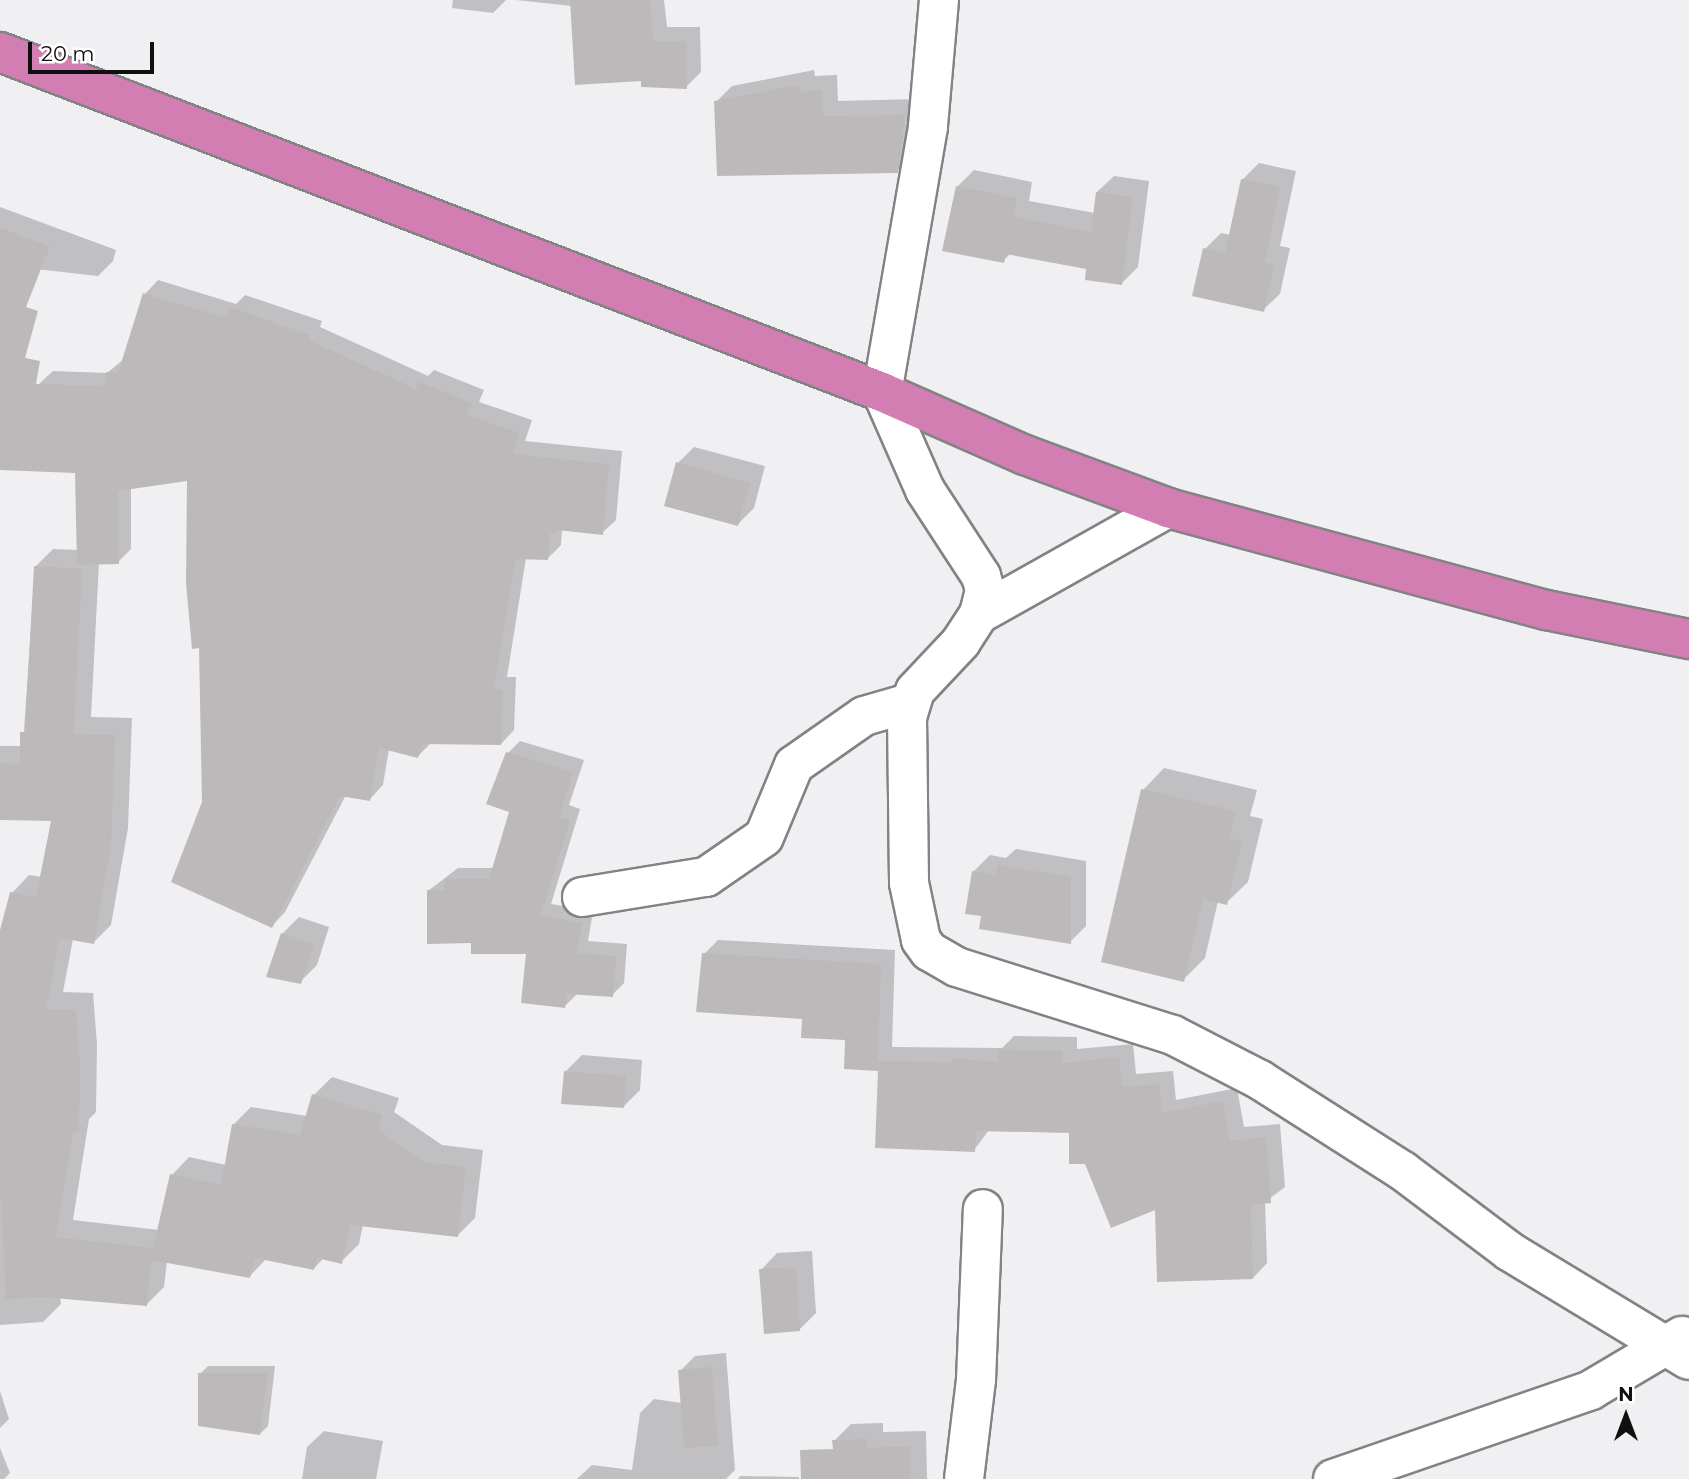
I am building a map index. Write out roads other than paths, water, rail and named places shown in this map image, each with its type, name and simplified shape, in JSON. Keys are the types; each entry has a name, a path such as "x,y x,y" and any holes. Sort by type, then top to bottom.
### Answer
{"highway":[{"path":"0,52 882,392 1025,454 1168,508 1546,610 1689,639"}],"street":[{"path":"939,0 928,127 882,392 930,500 981,576 985,590 979,614"},
{"path":"582,898 706,877 764,836 794,765 864,716 909,703 979,614 1168,508"},
{"path":"909,703 909,883 915,927 929,951 977,974 1173,1035 1260,1080 1403,1171 1509,1251 1680,1346"},
{"path":"964,1479 976,1380 983,1209"},
{"path":"1333,1479 1591,1390 1680,1346"}]}
